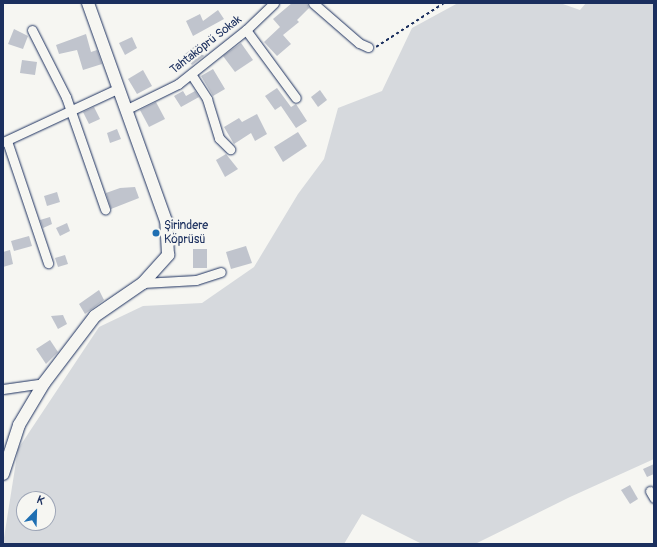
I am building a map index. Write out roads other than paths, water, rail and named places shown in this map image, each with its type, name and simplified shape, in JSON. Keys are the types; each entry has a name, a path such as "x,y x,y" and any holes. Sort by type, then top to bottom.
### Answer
{"street":[{"path":"3,474 19,425 44,383 95,316 142,283 168,255 166,221 117,89 88,3"},
{"name":"Tahtaköprü Sokak","path":"125,110 178,84 246,30 274,3"},
{"path":"313,3 359,43 368,47"},
{"path":"32,30 70,111 105,209"},
{"path":"246,30 296,98"},
{"path":"191,74 207,99 219,138 230,149"},
{"path":"48,263 5,141 117,89"},
{"path":"142,283 196,280 221,272"},
{"path":"3,389 44,383"}],"place":[{"name":"Şirindere Köprüsü","path":"156,233"}]}
